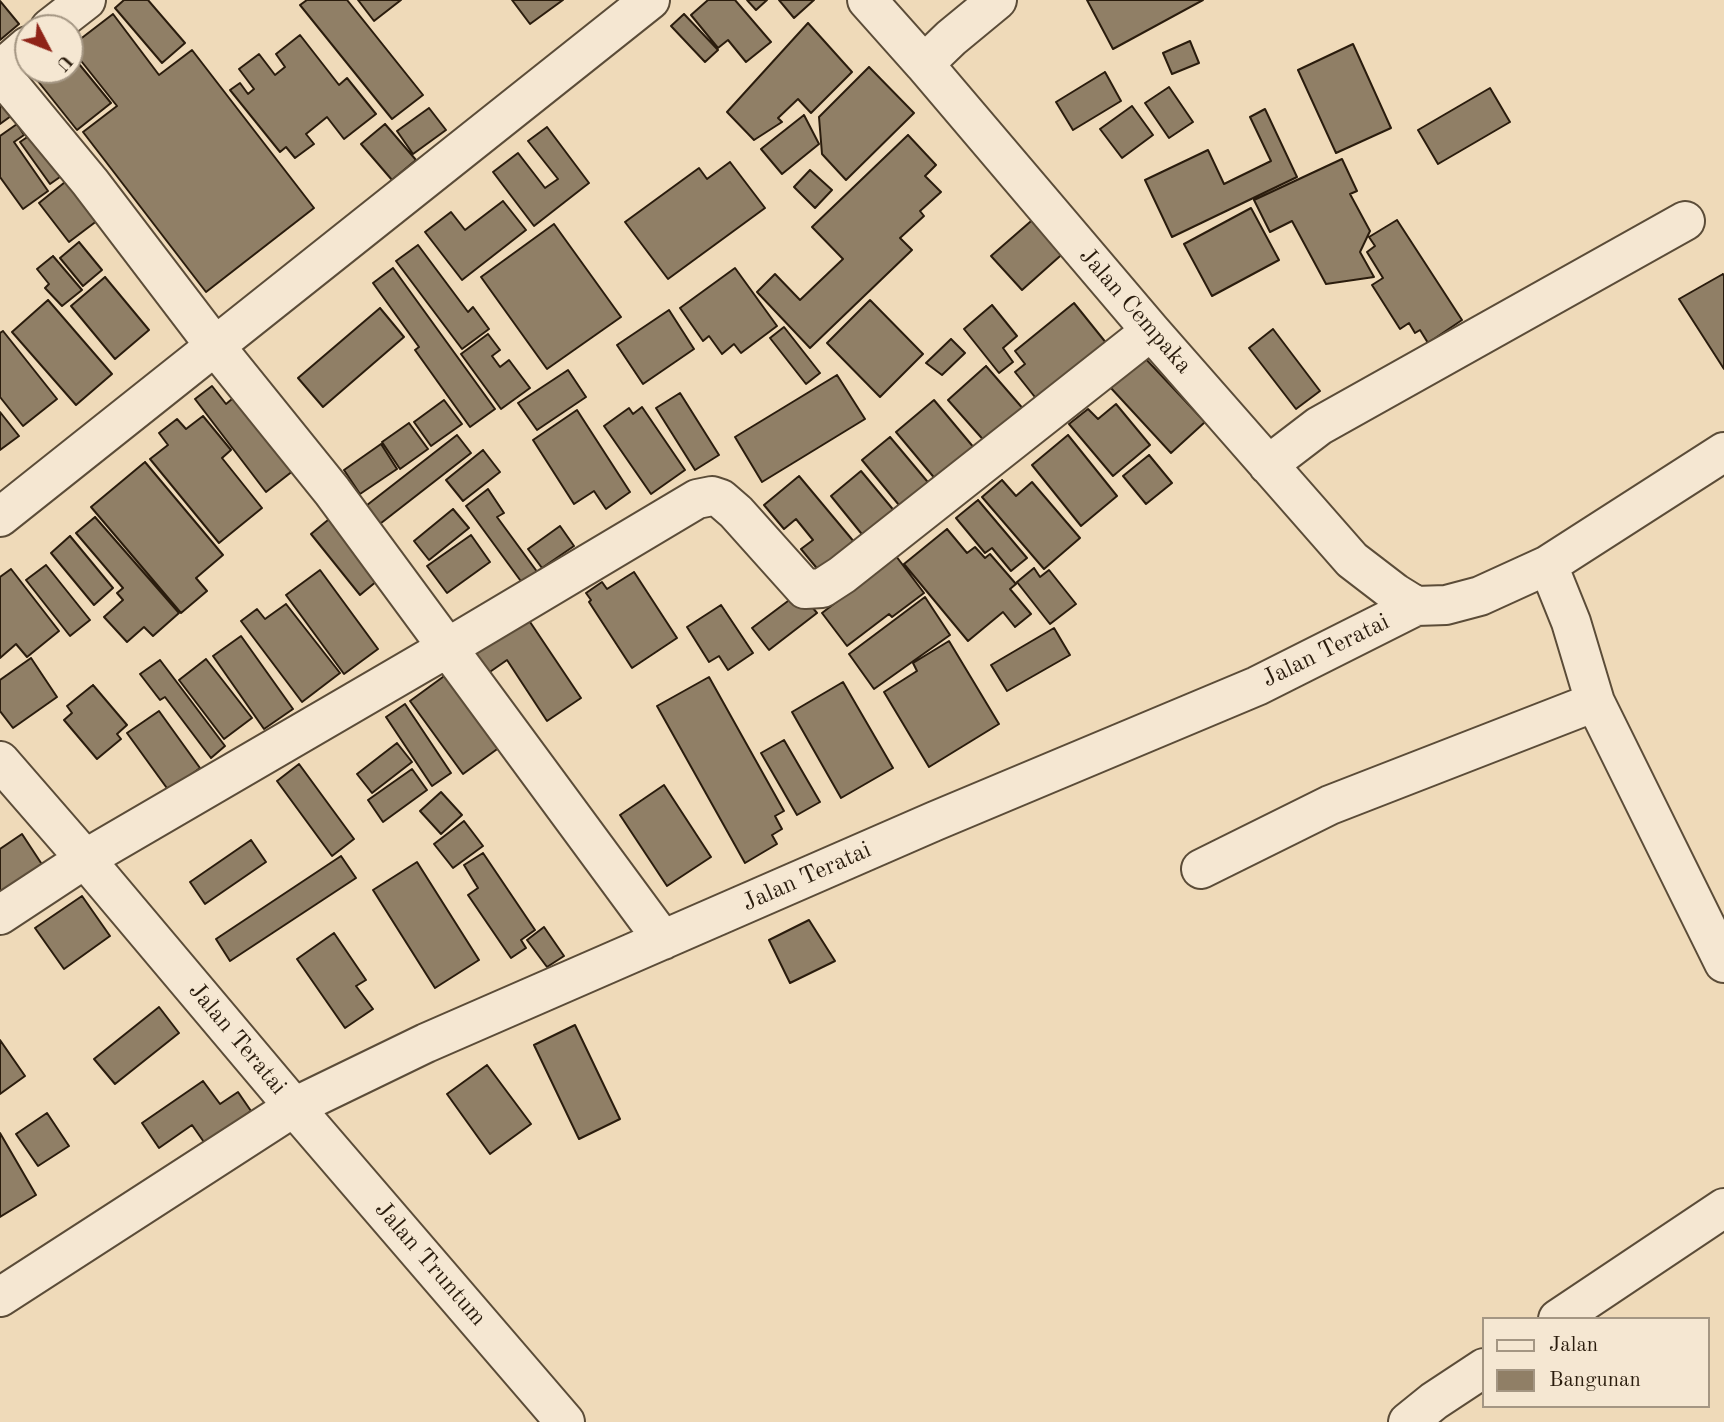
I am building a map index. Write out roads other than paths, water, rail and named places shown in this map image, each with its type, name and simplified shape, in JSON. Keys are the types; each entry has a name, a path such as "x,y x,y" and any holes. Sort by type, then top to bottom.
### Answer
{"street":[{"path":"68,14 86,0"},
{"path":"0,517 650,0"},
{"name":"Jalan Cempaka","path":"867,0 960,31 1151,331 1352,560 1416,606"},
{"path":"14,58 0,71 90,181 215,346 332,491 663,940"},
{"path":"1268,465 1308,434 1685,221"},
{"path":"0,915 85,859 697,499 712,496 721,499 805,589 822,588 1151,331"},
{"name":"Jalan Teratai","path":"0,761 294,1107 426,1043 935,821 1256,686 1416,606 1446,605 1480,596 1549,565 1724,452"},
{"path":"1549,565 1571,622 1595,702 1724,963"},
{"path":"1202,869 1331,805 1595,702"},
{"path":"0,1297 294,1107"},
{"name":"Jalan Truntum","path":"294,1107 565,1422"},
{"path":"1561,1317 1724,1208"},
{"path":"1408,1422 1482,1369"}]}
